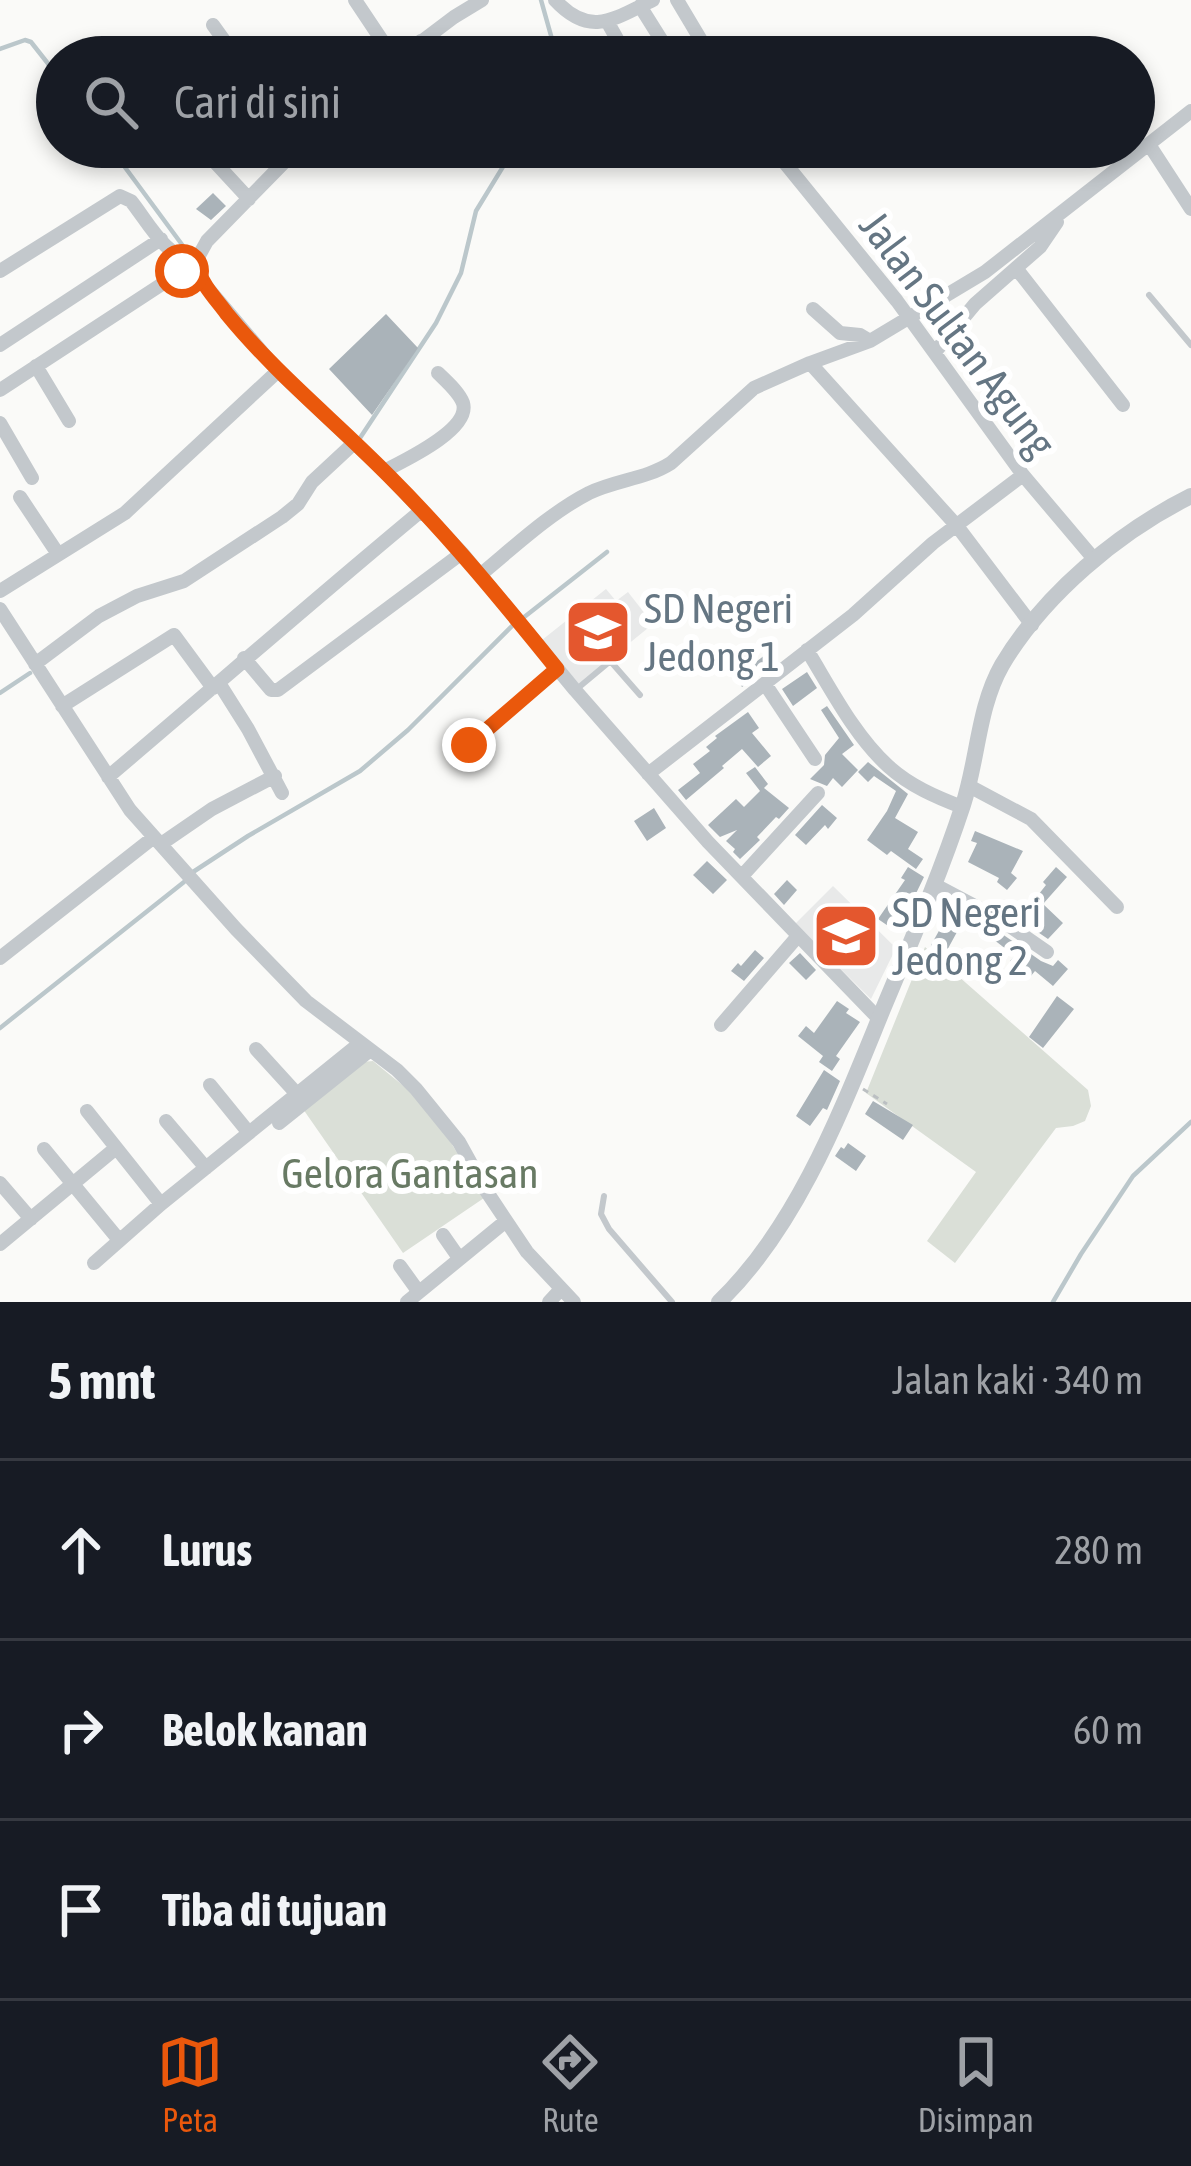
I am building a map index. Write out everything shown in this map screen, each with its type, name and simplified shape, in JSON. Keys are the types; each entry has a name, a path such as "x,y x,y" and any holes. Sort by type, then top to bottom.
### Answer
{"street":[{"path":"355,0 382,36"},
{"path":"429,36 482,0"},
{"path":"555,0 582,21 607,21 647,3 662,36"},
{"path":"677,0 698,36"},
{"path":"607,21 615,36"},
{"path":"213,26 220,36"},
{"path":"1155,142 1191,111"},
{"path":"1155,154 1191,209"},
{"path":"220,168 249,199"},
{"path":"0,390 196,265 207,241 279,168"},
{"name":"Jalan Sultan Agung","path":"789,168 910,320 1023,475 1094,560"},
{"path":"480,575 588,494 659,470 754,388 910,320 985,272 1122,168"},
{"path":"0,272 120,196 130,200 175,255 196,265 208,289 278,371 462,553 708,842 879,1019"},
{"path":"934,352 956,324 1040,248 1059,217"},
{"path":"0,345 161,239"},
{"path":"1016,268 1123,405"},
{"path":"813,309 841,333 870,341"},
{"path":"810,363 957,526 1032,625"},
{"path":"36,366 69,421"},
{"path":"3,583 125,513 278,371"},
{"path":"384,471 429,448 463,416 461,400 438,373"},
{"path":"0,423 32,478"},
{"path":"35,664 99,616 137,596 184,581 282,517 354,443"},
{"path":"648,774 1023,475"},
{"path":"718,1302 757,1261 785,1220 853,1082 935,885 969,786 991,690 1011,651 1094,560 1140,525 1191,496"},
{"path":"20,497 58,554"},
{"path":"108,777 422,510"},
{"path":"244,658 271,690 278,690 462,553"},
{"path":"0,609 130,810 271,967 306,1001 397,1070 459,1142 527,1252 574,1302"},
{"path":"62,706 174,635 216,685 282,793"},
{"path":"807,650 852,721 887,765 929,794 962,807"},
{"path":"765,684 815,759"},
{"path":"0,958 158,841 274,776"},
{"path":"969,786 1031,819 1117,907"},
{"path":"742,875 818,793"},
{"path":"935,885 1001,920 1047,952"},
{"path":"721,1024 798,936"},
{"path":"94,1263 297,1094 364,1047"},
{"path":"279,1124 364,1047"},
{"path":"256,1049 297,1094"},
{"path":"210,1085 250,1133"},
{"path":"87,1111 161,1204"},
{"path":"166,1121 206,1168"},
{"path":"0,1244 116,1148"},
{"path":"44,1149 119,1240"},
{"path":"0,1183 31,1219"},
{"path":"400,1266 413,1297 506,1221"},
{"path":"443,1235 459,1258"},
{"path":"549,1302 561,1288"}],"lane":[{"path":"1149,295 1191,345"},
{"path":"575,690 608,663 640,695"},
{"path":"469,745 557,669"},
{"path":"604,1196 601,1214 608,1229 672,1302"}],"path":[{"path":"853,1082 887,1104"}],"shaded area":[{"name":"SD Negeri Jedong 1","path":"606,589 616,601 628,592 653,624 579,684 542,640"},
{"name":"SD Negeri Jedong 2","path":"833,886 896,948 871,999 795,924"}],"green space":[{"path":"925,947 1088,1090 1091,1106 1085,1121 1056,1128 955,1263 927,1241 976,1172 866,1093"},
{"name":"Gelora Gantasan","path":"373,1061 417,1097 484,1198 403,1253 303,1109 362,1062"}],"building":[{"path":"213,193 226,206 211,220 196,209"},
{"path":"386,314 418,348 372,415 329,369"},
{"path":"765,655 772,664 742,687 733,674"},
{"path":"807,672 817,688 793,706 782,689"},
{"path":"827,706 854,745 842,754 858,770 842,787 833,778 827,786 810,779 839,738 821,710"},
{"path":"748,712 759,728 752,733 771,756 758,767 742,749 686,800 678,790 700,773 693,764 710,751 706,747 715,736"},
{"path":"868,762 908,794 895,818 918,832 908,849 923,859 916,869 867,840 896,791 874,776 868,782 858,772"},
{"path":"755,767 768,784 764,788 789,808 740,859 726,841 737,830 720,837 708,825 736,799 744,807 760,791 746,773"},
{"path":"822,805 837,818 806,845 795,835"},
{"path":"654,808 666,828 647,841 634,821"},
{"path":"975,831 1023,851 1011,873 1017,878 1007,890 997,882 999,878 968,862 977,843 971,841"},
{"path":"707,861 727,880 713,894 693,875"},
{"path":"908,867 924,877 897,932 878,919 905,880 901,878"},
{"path":"1056,867 1067,877 1043,904 1063,923 1048,939 1014,916 1022,905 1027,909"},
{"path":"787,880 797,890 784,905 774,894"},
{"path":"949,913 963,921 945,954 931,945"},
{"path":"995,929 1041,961 1053,966 1058,960 1068,969 1053,986 1035,971 1030,977 1010,961 1015,956 989,936"},
{"path":"755,950 764,958 744,981 731,971"},
{"path":"800,953 816,970 806,980 789,963"},
{"path":"1057,996 1074,1009 1043,1048 1029,1037"},
{"path":"837,1001 860,1022 836,1056 840,1059 832,1071 819,1062 823,1056 798,1036 806,1026 814,1033"},
{"path":"824,1070 840,1081 827,1110 823,1108 810,1126 796,1116"},
{"path":"873,1101 913,1125 903,1140 865,1114"},
{"path":"848,1143 866,1156 856,1171 835,1156"}],"waterway":[{"path":"541,0 551,36"},
{"path":"0,49 25,40 36,48"},
{"path":"125,168 186,250"},
{"path":"360,438 436,323 461,273 476,211 502,168"},
{"path":"523,618 607,552"},
{"path":"193,872 360,771 512,626"},
{"path":"0,693 30,673"},
{"path":"0,1028 184,882"},
{"path":"1053,1302 1133,1176 1191,1122"}],"place":[{"name":"SD Negeri Jedong 1","path":"598,632"},
{"name":"SD Negeri Jedong 2","path":"846,936"}],"route":[{"path":"182,271 197,268 200,279 241,331 422,510 557,669 469,745"}]}
